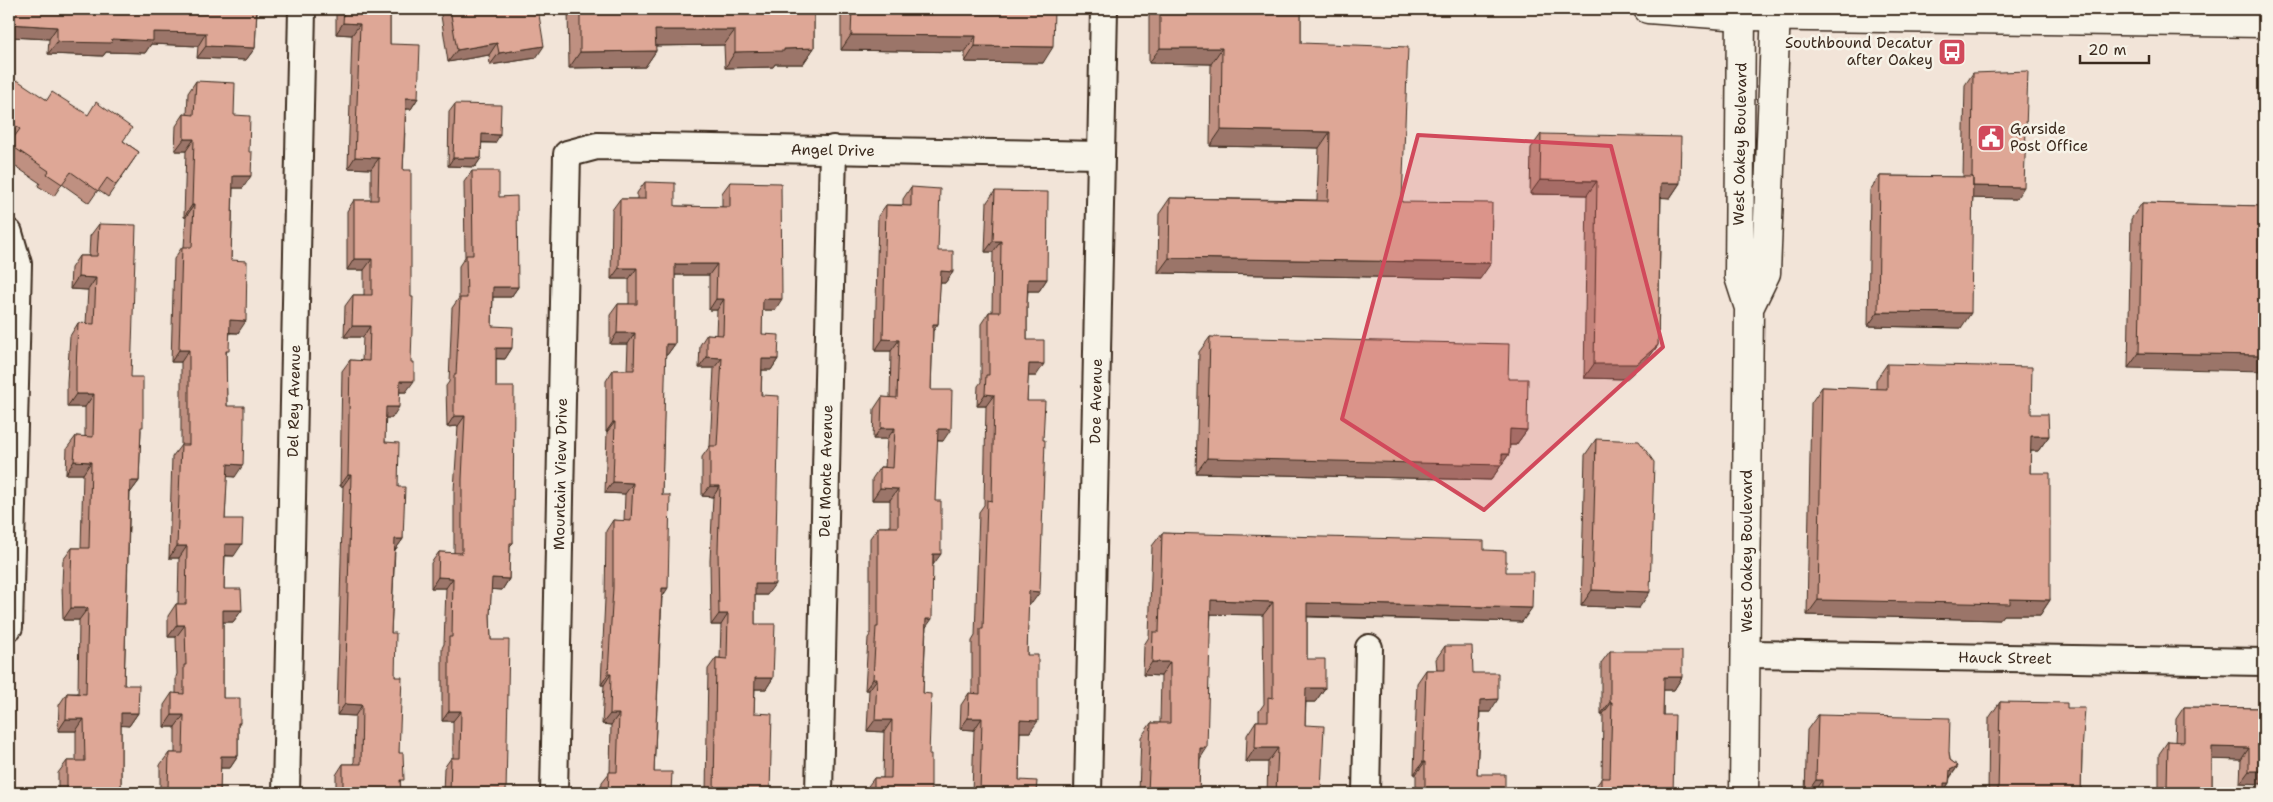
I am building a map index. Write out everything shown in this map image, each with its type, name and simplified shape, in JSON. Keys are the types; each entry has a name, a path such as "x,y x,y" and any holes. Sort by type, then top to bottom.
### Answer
{"main road":[{"path":"1648,9 2264,23"},
{"name":"West Oakey Boulevard","path":"1741,12 1739,277 1749,308 1744,793"},
{"name":"West Oakey Boulevard","path":"1749,308 1766,274 1776,13"}],"street":[{"name":"Del Rey Avenue","path":"286,793 302,9"},
{"name":"Doe Avenue","path":"1088,793 1104,9"},
{"name":"Angel Drive","path":"567,154 597,146 1101,155"},
{"name":"Del Monte Avenue","path":"819,793 833,149"},
{"name":"Mountain View Drive","path":"554,793 567,154"},
{"path":"9,233 18,264 9,627"},
{"path":"1366,793 1369,648"},
{"name":"Hauck Street","path":"1746,654 2264,662"}],"highlighted area":[{"path":"1418,135 1611,146 1663,347 1484,510 1342,419"}],"building":[{"path":"9,9 257,9 255,48 206,46 206,33 153,32 153,41 112,39 111,43 57,42 57,27 9,24"},
{"path":"344,9 390,9 390,44 420,45 418,98 406,98 403,170 411,170 411,297 413,297 411,362 414,362 414,381 400,381 399,407 386,407 385,442 399,443 398,487 405,487 403,539 395,539 391,633 396,633 395,677 402,677 399,753 403,753 404,780 400,780 401,793 343,793 343,764 361,764 362,705 345,704 351,475 348,475 350,360 369,361 370,326 352,326 353,295 372,295 372,259 354,259 354,200 378,200 379,158 355,157 360,24 343,23"},
{"path":"450,9 538,9 544,46 499,53 497,43 457,50"},
{"path":"580,9 814,9 814,48 735,52 735,30 655,30 656,51 580,52"},
{"path":"852,9 1054,9 1053,47 975,46 976,36 851,35"},
{"path":"1160,9 1301,9 1301,43 1408,47 1402,202 1492,203 1491,263 1169,258 1170,198 1328,201 1330,132 1221,130 1222,48 1160,48"},
{"name":"Garside Post Office","path":"2028,71 2024,187 1973,186 1973,73"},
{"path":"17,80 47,100 52,92 88,115 96,102 132,128 123,141 139,152 116,185 107,178 98,191 71,172 62,184 47,174 49,171 9,144 20,129 9,122 9,93"},
{"path":"196,81 235,83 234,115 250,116 249,152 252,152 251,176 233,176 231,260 247,261 246,321 230,320 229,351 226,351 227,406 244,406 244,430 243,465 228,464 225,519 243,519 242,544 225,544 224,589 241,589 242,610 223,610 223,698 240,698 240,723 238,723 238,756 221,756 220,793 181,793 181,788 168,788 169,753 183,753 184,715 172,715 172,693 184,694 184,665 186,665 185,625 177,625 176,604 186,604 187,546 177,546 181,445 189,445 189,350 179,350 182,247 192,247 194,205 192,205 194,139 184,139 184,114 194,115"},
{"path":"455,104 501,105 500,135 482,134 481,158 453,158"},
{"path":"1541,134 1681,137 1680,183 1661,183 1658,345 1636,364 1594,364 1597,181 1540,180"},
{"path":"472,171 499,171 499,197 517,196 518,287 493,287 492,326 513,327 512,348 496,348 496,387 514,387 513,543 510,543 509,579 492,578 490,615 491,640 509,640 506,793 450,793 451,758 460,758 461,711 449,711 449,637 452,637 453,578 438,577 439,552 462,553 462,479 465,416 454,416 454,375 456,375 460,298 467,298 466,255 473,255"},
{"path":"1880,176 1973,177 1971,313 1878,312"},
{"path":"645,182 675,183 675,206 730,207 730,182 781,183 782,299 763,299 762,334 779,335 778,359 762,359 761,395 779,396 775,584 755,584 755,624 775,624 773,678 755,678 754,713 772,714 770,793 714,793 716,658 727,659 728,614 719,614 720,486 710,486 710,446 717,446 722,358 707,357 707,334 723,335 724,299 716,299 717,264 675,264 675,344 666,344 662,495 670,495 668,588 662,588 654,772 672,772 671,793 608,793 609,772 617,772 619,714 610,714 611,674 608,674 613,588 613,520 631,521 633,483 613,482 615,422 613,422 613,370 634,370 635,333 617,333 618,304 637,304 637,268 619,268 620,199 645,199"},
{"path":"911,187 940,189 938,251 953,251 953,272 941,271 938,324 933,324 931,390 952,390 951,429 938,429 935,501 941,501 941,554 933,554 932,619 926,619 923,693 931,694 929,755 931,755 931,793 874,793 874,778 891,778 892,720 875,720 877,679 873,679 876,627 878,627 878,527 898,527 898,489 880,488 880,467 893,468 895,428 881,428 882,397 897,398 899,340 883,339 886,205 911,206"},
{"path":"995,191 1048,192 1047,279 1028,279 1027,303 1027,340 1044,340 1044,364 1029,364 1027,401 1045,401 1043,440 1045,440 1040,592 1029,591 1027,655 1038,655 1038,721 1020,720 1019,780 1037,781 1036,793 980,793 982,718 968,718 969,693 980,694 980,629 983,629 987,500 992,501 994,395 985,394 986,375 989,375 989,312 1000,312 1001,241 993,241"},
{"path":"2142,203 2264,206 2264,355 2139,353"},
{"path":"99,224 136,225 131,377 143,377 143,427 141,427 139,481 130,481 124,685 139,685 138,713 121,713 121,793 67,793 67,761 85,761 84,719 66,719 67,693 86,694 88,608 71,608 71,573 72,548 89,548 91,462 74,461 76,436 93,437 94,394 76,394 78,323 94,324 96,278 78,277 79,256 97,256"},
{"path":"1210,337 1509,344 1508,379 1528,379 1527,430 1510,429 1509,454 1502,454 1502,465 1207,458"},
{"path":"1887,364 2032,367 2031,414 2048,414 2049,436 2031,436 2030,473 2050,473 2050,600 2010,599 2010,604 1818,600 1822,387 1887,389"},
{"path":"1596,439 1639,441 1654,462 1650,592 1592,590"},
{"path":"1162,533 1484,541 1484,550 1506,551 1506,572 1533,572 1532,608 1307,603 1307,659 1325,659 1325,688 1306,688 1305,725 1324,726 1321,791 1276,793 1278,748 1255,748 1256,721 1268,721 1268,697 1273,698 1273,602 1211,600 1207,748 1200,748 1199,793 1148,793 1151,723 1170,723 1170,662 1152,662 1153,632 1159,632"},
{"path":"1445,646 1472,646 1473,673 1498,673 1498,699 1480,700 1477,774 1505,774 1505,793 1425,793 1425,762 1423,762 1426,670 1445,670"},
{"path":"1610,651 1682,651 1682,677 1664,677 1663,715 1675,715 1673,793 1601,793 1601,778 1610,778 1612,702 1610,702"},
{"path":"2000,702 2067,703 2067,708 2085,708 2081,793 1998,793"},
{"path":"2184,707 2264,708 2264,771 2249,771 2249,748 2212,747 2212,793 2147,793 2147,789 2167,789 2168,741 2184,742"},
{"path":"1818,715 1950,718 1950,760 1958,766 1950,770 1949,783 1944,783 1944,793 1822,793 1822,780 1816,780"}],"place":[{"name":"Southbound Decatur after Oakey","path":"1952,52"},
{"name":"Garside Post Office","path":"1991,138"}]}
